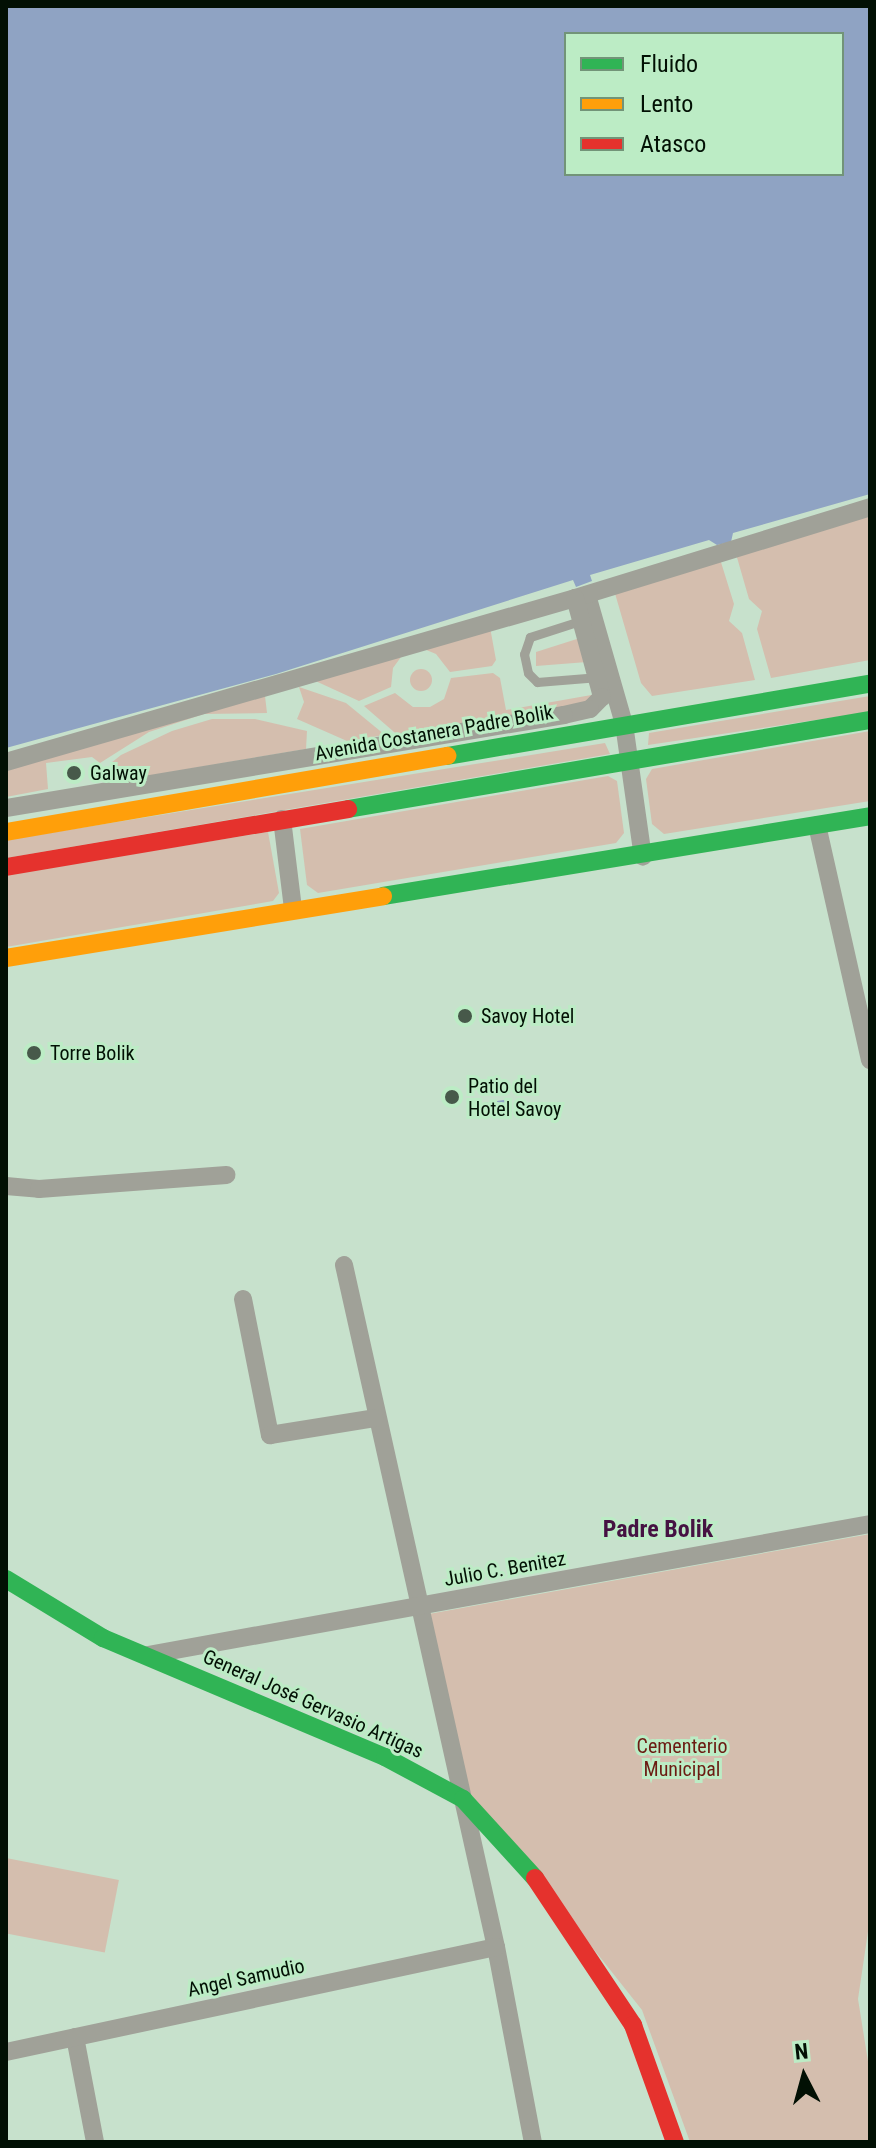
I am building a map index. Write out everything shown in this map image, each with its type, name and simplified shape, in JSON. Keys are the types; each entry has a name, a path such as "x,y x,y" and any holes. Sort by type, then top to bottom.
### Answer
{"street":[{"path":"6,762 870,507"},
{"path":"582,592 603,676 624,724 643,857"},
{"path":"6,808 583,712 602,697 603,676"},
{"name":"Avenida Costanera Padre Bolik","path":"6,832 870,684"},
{"path":"6,867 870,720"},
{"path":"6,958 293,909 643,857 870,816"},
{"path":"282,819 293,909"},
{"path":"817,825 870,1060"},
{"path":"6,1186 39,1189 226,1175"},
{"path":"344,1265 375,1418 496,1947 533,2142"},
{"path":"243,1299 270,1435 375,1418"},
{"name":"Julio C. Benitez","path":"148,1655 870,1524"},
{"name":"General José Gervasio Artigas","path":"6,1579 51,1611 385,1757 463,1799 537,1881 633,2025 675,2142"},
{"name":"Angel Samudio","path":"6,2052 496,1947"},
{"path":"75,2037 95,2142"}],"lane":[{"path":"587,618 530,637 524,654 528,673 537,682 603,676"}],"green space":[{"path":"870,514 870,660 771,678 757,629 762,611 749,599 736,554"},
{"path":"720,559 734,604 729,621 742,633 755,680 652,696 641,683 614,590"},
{"path":"490,627 496,660 492,666 450,672 436,654 424,649"},
{"path":"580,638 587,662 536,666 536,652"},
{"path":"401,657 393,668 391,687 359,701 309,678"},
{"path":"421,669 429,672 432,680 429,688 421,691 413,688 410,680 413,672"},
{"path":"493,673 500,678 506,710 597,694 596,701 401,738 364,706 395,693 413,707 430,707 444,699 451,678"},
{"path":"299,687 346,703 385,735 347,741 297,719 304,702"},
{"path":"265,696 267,713 204,714 149,732 100,763 92,757 46,763 48,789 6,797 6,767"},
{"path":"870,696 870,712 648,745 649,733"},
{"path":"212,719 255,719 307,731 306,749 118,781 111,763 121,755 172,731"},
{"path":"870,731 870,801 664,834 652,824 646,779 652,769"},
{"path":"605,743 610,754 6,858 6,840"},
{"path":"608,776 617,781 624,833 616,843 318,893 307,885 300,829"},
{"path":"268,832 279,893 273,901 6,947 6,874"},
{"name":"Cementerio Municipal","path":"870,1534 870,1918 858,1999 870,2074 870,2142 690,2142 642,2010 469,1792 429,1614"},
{"path":"6,1858 119,1880 105,1953 6,1933"}],"water":[{"path":"6,6 870,6 870,494 733,533 731,542 717,545 709,540 590,575 592,581 576,587 573,580 276,674 6,748"},
{"path":"510,1099 512,1112 475,1118 473,1105"}],"traffic: fast":[{"path":"447,756 870,684"},
{"path":"348,809 870,720"},
{"path":"383,896 870,816"},
{"path":"6,1579 103,1638 385,1757 463,1799 535,1878"}],"traffic: slow":[{"path":"6,832 447,756"},
{"path":"6,958 383,896"}],"traffic: jam":[{"path":"6,867 348,809"},
{"path":"535,1878 633,2025 675,2142"}],"place":[{"name":"Galway","path":"74,773"},
{"name":"Savoy Hotel","path":"465,1016"},
{"name":"Torre Bolik","path":"34,1053"},
{"name":"Patio del Hotel Savoy","path":"452,1097"}],"district":[{"name":"Padre Bolik","path":"658,1530"}]}
